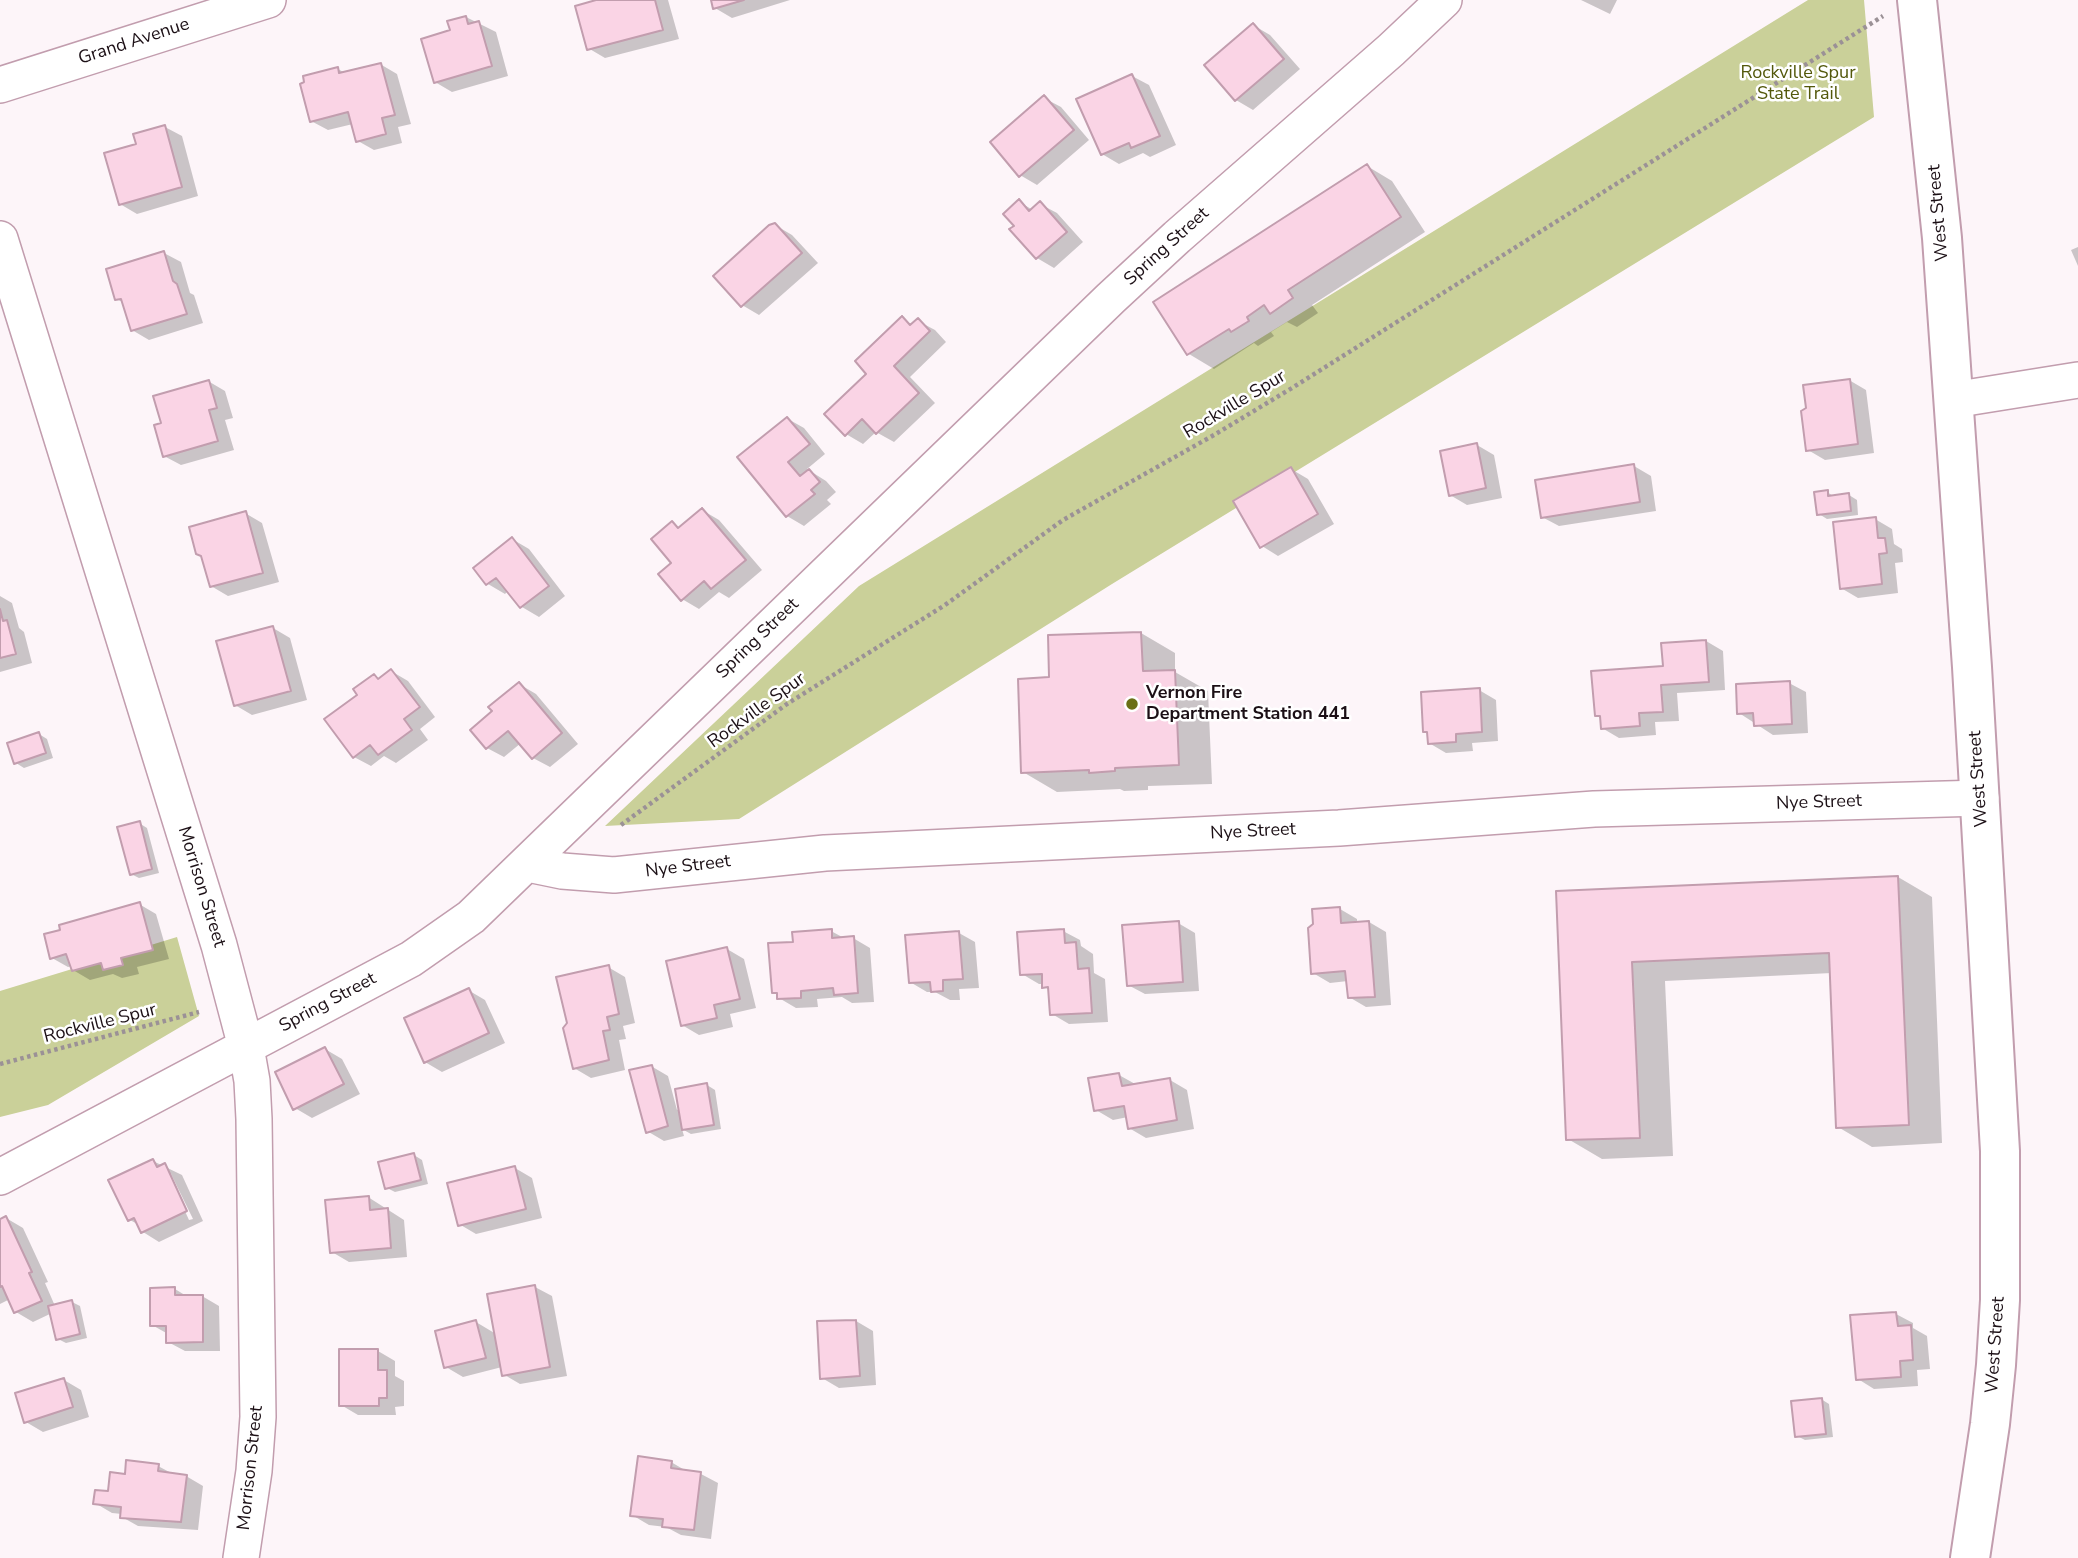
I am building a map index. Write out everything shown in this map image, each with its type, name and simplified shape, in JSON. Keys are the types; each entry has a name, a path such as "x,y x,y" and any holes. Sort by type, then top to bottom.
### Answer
{"main road":[{"name":"West Street","path":"1903,6 1942,238 1996,1039 2000,1300 1994,1389 1970,1558"}],"street":[{"name":"Grand Avenue","path":"0,85 268,0"},
{"name":"Spring Street","path":"0,1177 411,958 471,917 1111,298 1444,0"},
{"name":"Morrison Street","path":"0,239 201,884 246,1047 252,1081 254,1119 258,1417 254,1471 241,1558"},
{"path":"1953,400 2078,380"},
{"name":"Nye Street","path":"528,863 562,871 614,875 825,853 1339,828 1581,810 1981,798"}],"path":[{"name":"Rockville Spur","path":"614,829 788,704 945,605 1063,520 1292,388 1903,6"},
{"name":"Rockville Spur","path":"0,1064 206,1010"}],"green space":[{"name":"Rockville Spur State Trail","path":"1808,0 1864,0 1874,117 1112,584 739,819 605,826 859,586"},
{"path":"177,937 199,1016 48,1105 0,1117 0,991"}],"building":[{"path":"596,0 655,0 663,30 587,50 575,6"},
{"path":"711,0 744,0 713,9"},
{"path":"466,16 468,24 479,21 492,66 434,83 421,39 450,30 447,21"},
{"path":"1253,23 1284,59 1235,101 1204,65"},
{"path":"381,63 395,115 382,118 386,134 356,142 348,112 310,122 300,84 304,82 303,76 338,67 339,73"},
{"path":"1132,74 1160,136 1131,148 1129,143 1101,155 1076,99"},
{"path":"1044,95 1074,130 1019,177 990,142"},
{"path":"165,125 182,187 119,205 104,153 136,144 133,134"},
{"path":"1367,164 1401,217 1288,290 1293,298 1270,314 1264,305 1247,317 1249,321 1231,332 1229,329 1187,355 1153,302"},
{"path":"1019,199 1029,211 1040,201 1067,232 1036,259 1009,229 1014,226 1003,214"},
{"path":"775,223 802,253 741,307 713,276 769,225"},
{"path":"164,251 187,314 131,331 121,299 115,300 106,269"},
{"path":"902,316 910,325 918,318 930,331 894,366 919,393 876,434 862,419 845,436 824,414 866,374 855,361"},
{"path":"1850,379 1858,444 1806,451 1801,411 1806,408 1803,385"},
{"path":"209,380 217,408 209,410 218,441 163,457 154,425 161,423 153,396"},
{"path":"787,417 810,444 788,462 800,476 809,469 820,482 811,490 815,494 786,517 737,457"},
{"path":"1477,443 1486,488 1449,496 1440,451"},
{"path":"1634,464 1640,502 1541,518 1535,480"},
{"path":"1291,467 1318,514 1260,548 1233,501"},
{"path":"1828,490 1828,496 1849,493 1851,511 1817,515 1814,492"},
{"path":"702,508 746,560 711,589 704,581 681,601 658,574 671,563 651,539 672,521 678,528"},
{"path":"246,511 263,573 210,587 201,556 196,554 189,527"},
{"path":"1876,517 1878,538 1885,538 1887,553 1879,554 1882,584 1840,589 1833,522"},
{"path":"512,537 549,586 520,608 496,578 486,585 473,568"},
{"path":"0,609 3,621 7,620 16,654 0,658"},
{"path":"273,626 291,691 234,706 216,641"},
{"path":"1141,632 1143,671 1175,670 1179,765 1115,768 1115,771 1089,773 1089,770 1021,773 1018,679 1049,677 1048,635"},
{"path":"1706,640 1709,682 1661,685 1663,712 1639,713 1640,726 1601,729 1600,716 1595,716 1591,671 1663,666 1661,643"},
{"path":"391,669 420,707 404,719 412,730 378,755 370,745 353,758 324,719 357,695 353,689 374,674 378,679"},
{"path":"1790,681 1792,724 1754,726 1753,713 1737,714 1736,684"},
{"path":"519,682 562,733 532,759 508,731 486,749 470,730 492,711 488,707"},
{"path":"1480,688 1482,732 1456,734 1456,742 1428,744 1427,732 1423,732 1421,692"},
{"path":"39,732 46,753 14,764 7,743"},
{"path":"140,821 152,869 130,875 117,827"},
{"path":"1898,876 1909,1125 1836,1128 1829,953 1632,962 1640,1138 1566,1140 1556,891"},
{"path":"140,902 153,950 121,958 123,965 103,970 101,963 72,971 66,954 50,959 44,934 60,930 59,925"},
{"path":"1340,907 1341,923 1369,921 1375,997 1348,998 1345,971 1311,974 1308,928 1313,924 1312,909"},
{"path":"1179,921 1183,982 1127,986 1122,925"},
{"path":"832,929 832,938 854,936 858,993 834,995 833,988 801,991 801,998 777,999 777,993 772,993 768,943 793,942 792,932"},
{"path":"1064,929 1065,943 1076,942 1078,969 1089,968 1092,1013 1050,1015 1048,987 1042,988 1042,974 1020,975 1017,932"},
{"path":"959,931 963,979 943,980 943,991 931,992 930,982 909,983 905,935"},
{"path":"727,947 740,999 714,1005 717,1018 681,1026 666,961"},
{"path":"609,965 619,1014 607,1017 610,1030 603,1031 609,1060 573,1069 563,1028 567,1023 556,977"},
{"path":"469,988 489,1033 424,1063 404,1018"},
{"path":"325,1047 344,1084 293,1110 275,1072"},
{"path":"652,1065 668,1126 646,1133 629,1070"},
{"path":"1119,1073 1122,1086 1170,1078 1177,1120 1128,1129 1124,1106 1094,1111 1088,1078"},
{"path":"707,1083 714,1125 682,1130 675,1089"},
{"path":"414,1153 421,1180 385,1189 378,1162"},
{"path":"153,1159 157,1167 165,1163 187,1211 141,1233 134,1218 128,1221 108,1180"},
{"path":"515,1166 526,1209 458,1226 447,1183"},
{"path":"369,1196 370,1210 388,1208 391,1248 330,1253 325,1200"},
{"path":"6,1216 32,1272 29,1273 42,1301 14,1313 2,1286 0,1287 0,1219"},
{"path":"535,1285 550,1367 502,1376 487,1294"},
{"path":"175,1287 175,1295 203,1295 203,1342 166,1343 166,1326 150,1326 150,1288"},
{"path":"72,1300 80,1334 56,1340 48,1306"},
{"path":"1896,1312 1898,1326 1911,1325 1913,1360 1900,1361 1901,1377 1856,1380 1850,1315"},
{"path":"476,1320 486,1358 444,1368 435,1331"},
{"path":"856,1320 860,1376 820,1379 817,1321"},
{"path":"339,1349 378,1349 378,1370 387,1370 387,1398 379,1398 379,1406 339,1406"},
{"path":"64,1378 73,1407 24,1423 15,1393"},
{"path":"1822,1398 1826,1434 1795,1437 1791,1401"},
{"path":"638,1456 672,1461 671,1468 701,1472 694,1530 662,1527 663,1519 630,1516"},
{"path":"126,1460 159,1464 158,1471 187,1475 181,1522 120,1518 121,1507 93,1504 95,1490 108,1491 110,1472 125,1474"}],"place":[{"name":"Vernon Fire Department Station 441","path":"1132,704"}]}
